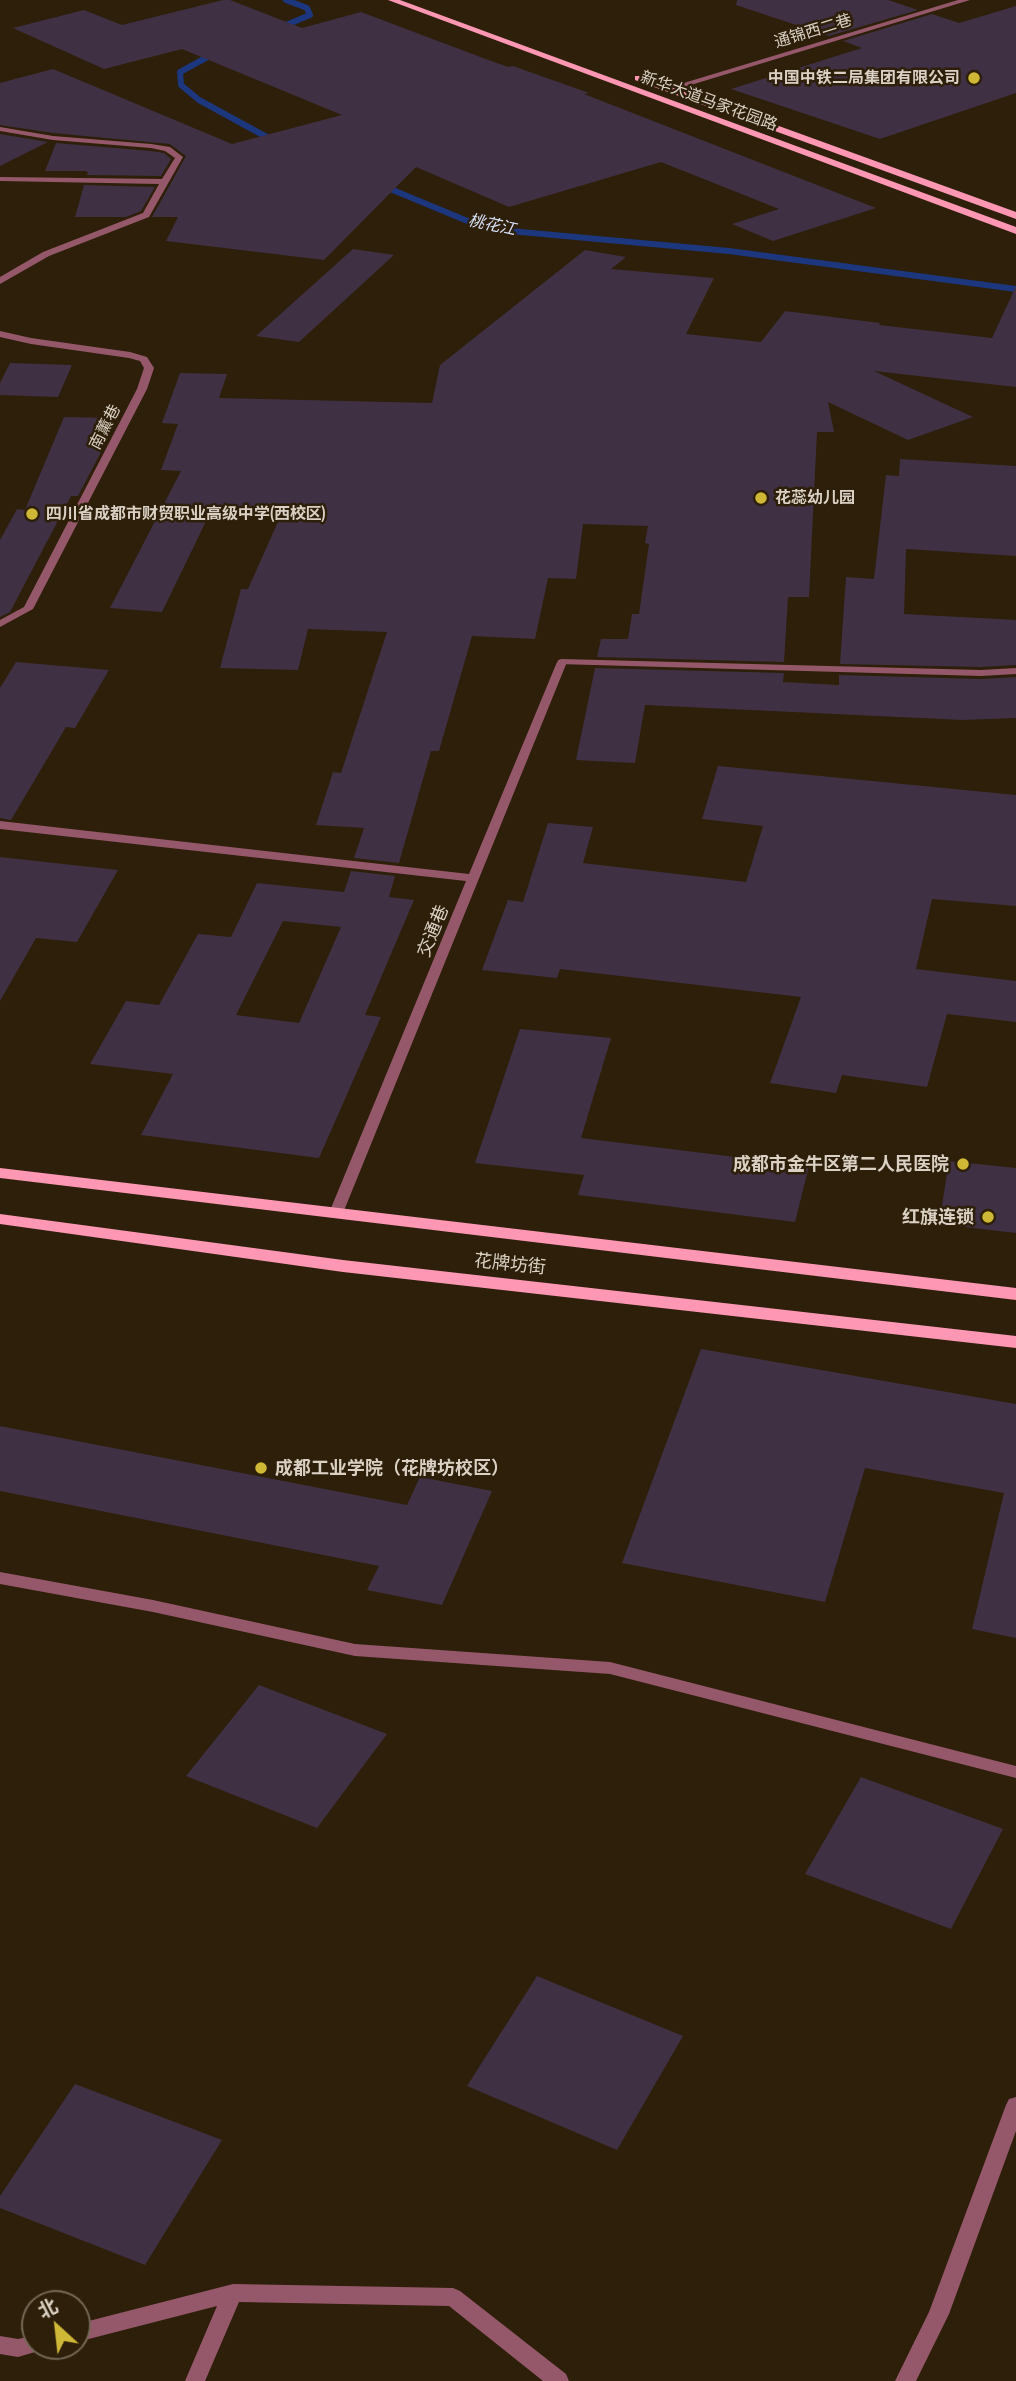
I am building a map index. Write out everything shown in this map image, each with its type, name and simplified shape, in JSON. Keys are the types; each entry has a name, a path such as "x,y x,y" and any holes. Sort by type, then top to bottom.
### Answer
{"main road":[{"name":"新华大道马家花园路","path":"392,0 1016,231"},
{"path":"425,0 476,19"},
{"name":"新华大道马家花园路","path":"629,75 1016,216"},
{"name":"花牌坊街","path":"0,1173 1016,1294"},
{"name":"花牌坊街","path":"0,1219 343,1266 1016,1342"}],"street":[{"name":"通锦西二巷","path":"667,89 966,0"},
{"path":"0,129 53,138 167,149 179,157 146,215 46,254 0,281"},
{"path":"0,179 166,182"},
{"name":"南薰巷","path":"0,334 130,355 144,359 149,368 142,389 28,609 0,625"},
{"name":"交通巷","path":"336,1213 562,663 967,673 1016,671"},
{"path":"0,825 474,878"},
{"path":"0,1578 153,1606 355,1650 610,1668 1016,1772"},
{"path":"905,2381 939,2314 1016,2105"},
{"path":"91,2329 233,2293 453,2297 559,2381"},
{"path":"195,2381 233,2293"},
{"path":"0,2345 21,2347"}],"building":[{"path":"230,0 302,28 361,12 508,67 513,66 589,93 584,94 876,208 773,241 732,224 779,209 661,162 509,207 416,167 324,260 166,241 178,217 152,217 186,156 170,144 0,125 0,83 53,69 232,144 342,115 182,49 104,69 13,28 84,10 122,25"},
{"path":"737,0 888,0 918,10 829,36 736,5"},
{"path":"1016,6 1016,93 880,139 731,89 862,48 843,41 932,14 959,23"},
{"path":"0,134 48,142 0,166"},
{"path":"56,143 151,151 164,153 171,159 161,176 87,175 88,172 84,171 45,171"},
{"path":"84,185 155,187 141,211 126,217 75,217"},
{"path":"353,249 394,255 299,342 256,336"},
{"path":"585,250 626,257 611,269 714,278 686,334 761,342 785,311 992,338 1016,286 1016,387 874,371 973,417 908,440 828,402 834,432 817,432 809,597 788,597 784,662 597,657 601,639 628,639 632,614 639,614 649,544 645,543 648,526 583,524 576,579 548,578 535,639 472,636 439,751 431,751 399,863 354,858 364,828 316,825 333,772 341,773 387,632 308,629 298,670 220,668 241,589 248,589 281,515 210,513 162,612 110,608 181,471 161,470 178,424 162,423 180,373 227,374 219,398 432,403 440,365"},
{"path":"10,363 72,365 58,397 0,395 0,383"},
{"name":"四川省成都市财贸职业高级中学(西校区)","path":"64,417 115,418 78,496 71,496 10,612 0,617 0,540 17,509 25,510"},
{"path":"900,459 1016,466 1016,556 906,549 904,614 1016,620 1016,665 981,667 840,664 846,577 874,579 886,475 899,476"},
{"path":"16,662 109,670 75,728 66,727 11,820 0,818 0,688"},
{"path":"595,668 784,673 783,682 839,685 839,675 981,679 1016,677 1016,718 962,720 645,705 635,763 576,760"},
{"path":"718,766 1016,795 1016,906 932,899 916,969 1016,981 1016,1022 947,1014 927,1087 842,1075 836,1093 770,1083 801,997 560,969 557,978 482,970 508,900 523,902 548,823 593,827 583,863 746,882 763,826 702,819"},
{"path":"0,857 118,870 77,942 36,938 0,1001"},
{"path":"351,871 395,876 389,897 414,900 365,1015 381,1017 319,1158 141,1135 173,1074 90,1064 126,1001 159,1005 198,934 231,937 257,883 344,892","holes":["283,921 341,927 299,1023 236,1015"]},
{"path":"520,1029 611,1038 581,1138 809,1166 795,1222 578,1195 584,1175 475,1163"},
{"name":"成都市金牛区第二人民医院","path":"949,1161 1016,1168 1016,1233 939,1224"},
{"path":"701,1349 1016,1404 1016,1638 972,1629 1004,1493 865,1468 825,1602 622,1563"},
{"path":"0,1426 407,1505 420,1477 492,1491 442,1605 367,1590 379,1566 0,1491"},
{"path":"259,1685 387,1734 317,1828 186,1776"},
{"path":"861,1777 1003,1829 951,1929 805,1874"},
{"path":"537,1976 683,2036 617,2150 467,2086"},
{"path":"75,2084 222,2140 145,2265 0,2208 0,2196"}],"waterway":[{"name":"桃花江","path":"279,28 310,15 307,8 286,0"},
{"name":"桃花江","path":"215,53 180,72 181,85 199,100 274,141"},
{"name":"桃花江","path":"383,186 470,222 499,230 729,251 1016,289"}],"place":[{"name":"中国中铁二局集团有限公司","path":"974,78"},
{"name":"花蕊幼儿园","path":"761,498"},
{"name":"四川省成都市财贸职业高级中学(西校区)","path":"32,514"},
{"name":"成都市金牛区第二人民医院","path":"963,1164"},
{"name":"红旗连锁","path":"988,1217"},
{"name":"成都工业学院（花牌坊校区）","path":"261,1468"}]}
